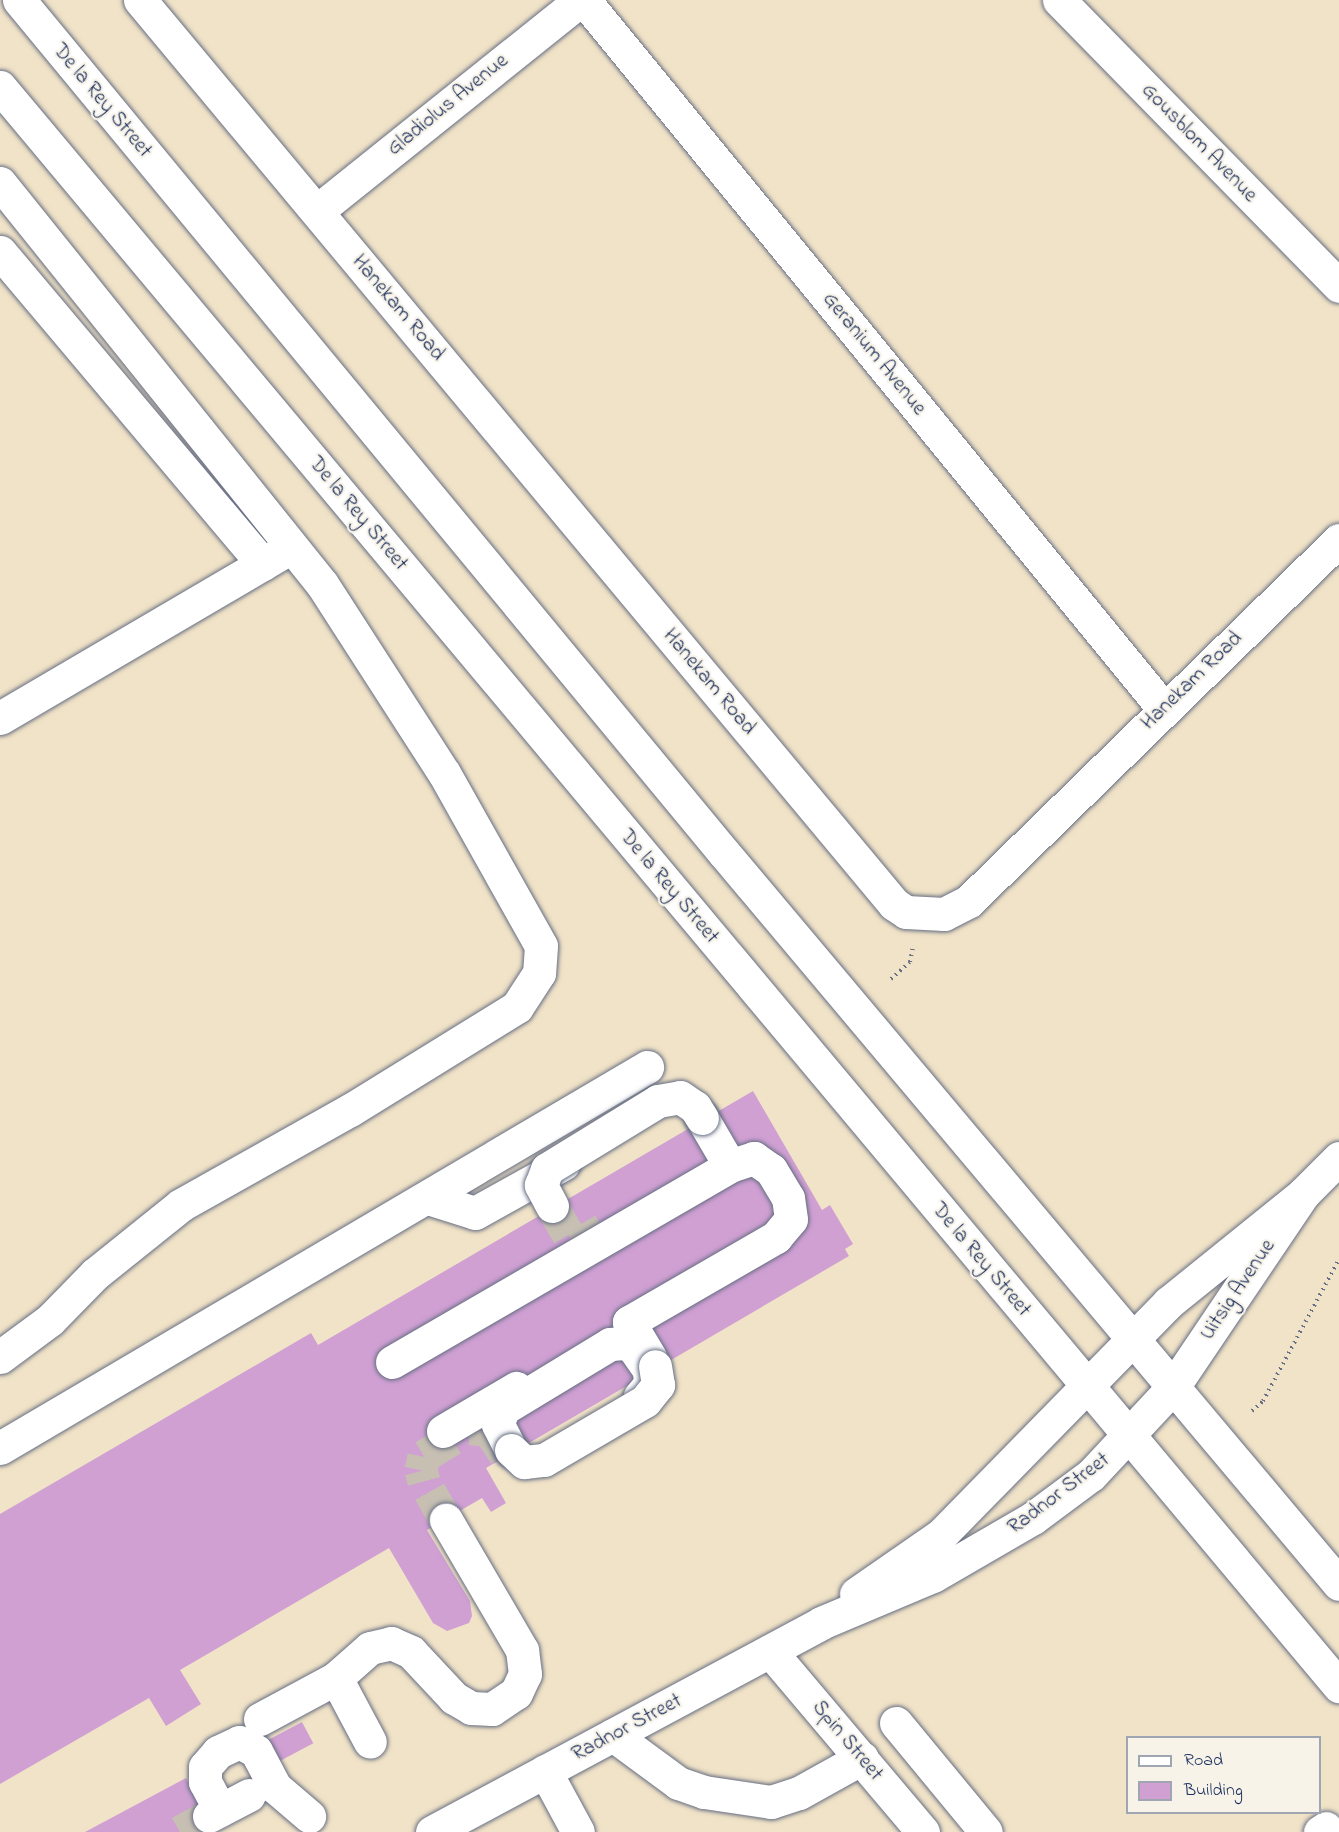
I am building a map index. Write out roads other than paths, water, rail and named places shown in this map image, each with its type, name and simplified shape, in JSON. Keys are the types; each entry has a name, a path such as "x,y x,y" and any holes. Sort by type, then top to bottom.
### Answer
{"street":[{"name":"De la Rey Street","path":"19,0 723,853 1339,1584"},
{"name":"Hanekam Road","path":"140,0 894,904 906,912 944,914 969,901 1163,708 1339,540"},
{"name":"Gladiolus Avenue","path":"317,211 582,0"},
{"name":"Geranium Avenue","path":"582,0 1163,708"},
{"name":"Gousblom Avenue","path":"1059,0 1339,286"},
{"name":"De la Rey Street","path":"0,87 1339,1686"},
{"path":"0,183 321,584 437,763 529,919 541,946 538,973 518,1007 147,1229 50,1320 0,1357"},
{"path":"0,252 263,564"},
{"path":"0,718 292,546"},
{"path":"0,1448 428,1198 646,1067"},
{"path":"552,1206 542,1185 547,1169 658,1101 680,1097 695,1107 698,1120"},
{"path":"428,1198 475,1213 516,1192 661,1106 670,1103 683,1106 698,1120 730,1166"},
{"path":"392,1362 730,1166 745,1158 763,1162 791,1207 786,1228 443,1431"},
{"name":"Uitsig Avenue","path":"1086,1384 1167,1303 1325,1182"},
{"name":"Uitsig Avenue","path":"1131,1436 1173,1388 1325,1182"},
{"path":"629,1322 652,1368 658,1385 645,1401 544,1460 524,1462 508,1452 498,1424 503,1409 610,1344 625,1342 633,1347 652,1368"},
{"name":"Radnor Street","path":"821,1623 865,1587 941,1535 1086,1384"},
{"name":"Radnor Street","path":"432,1832 821,1623 933,1576 1034,1518 1091,1475 1131,1436"},
{"path":"249,1795 206,1821 205,1767 218,1752 234,1743 260,1719 336,1678 358,1655 391,1643 411,1652 454,1698 471,1708 492,1709 516,1693 525,1674 522,1650 447,1520"},
{"name":"Spin Street","path":"770,1651 923,1832"},
{"path":"336,1678 370,1742"},
{"path":"260,1719 314,1824"},
{"path":"896,1723 986,1832"},
{"path":"613,1735 678,1783 704,1792 771,1802 799,1793 862,1758"},
{"path":"234,1743 246,1743 256,1751 275,1787 314,1824"},
{"path":"545,1771 578,1832"}],"tunnel":[{"path":"552,1206 575,1246 606,1228"},
{"path":"446,1520 424,1481 421,1470 424,1456 470,1428 489,1430 505,1454"},
{"path":"180,1832 209,1816"}]}
